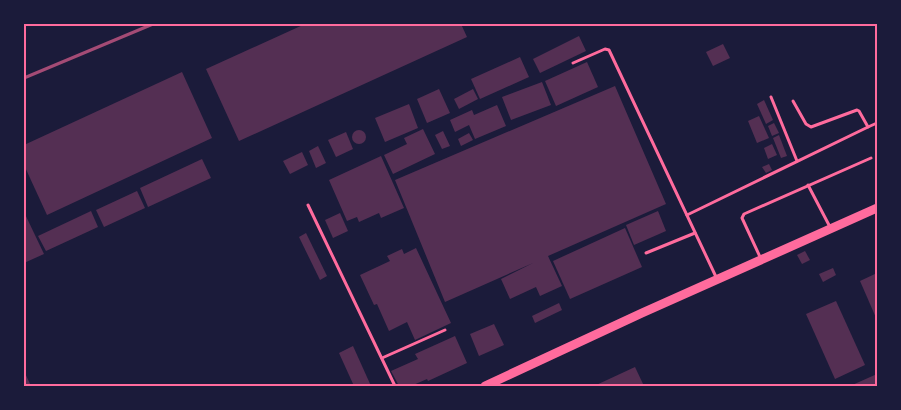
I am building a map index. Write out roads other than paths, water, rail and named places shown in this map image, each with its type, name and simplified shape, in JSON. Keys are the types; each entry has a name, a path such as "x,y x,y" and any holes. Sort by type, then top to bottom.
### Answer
{"street":[{"path":"485,386 877,208"}],"lane":[{"path":"573,63 605,49 609,50 717,280"},
{"path":"771,98 797,161"},
{"path":"793,100 806,124 811,127 857,110 868,127"},
{"path":"687,214 877,123"},
{"path":"762,260 742,215 871,158"},
{"path":"808,186 830,229"},
{"path":"308,205 395,386"},
{"path":"646,254 695,233"},
{"path":"382,358 445,330"}],"railway":[{"path":"24,78 153,24"}]}
